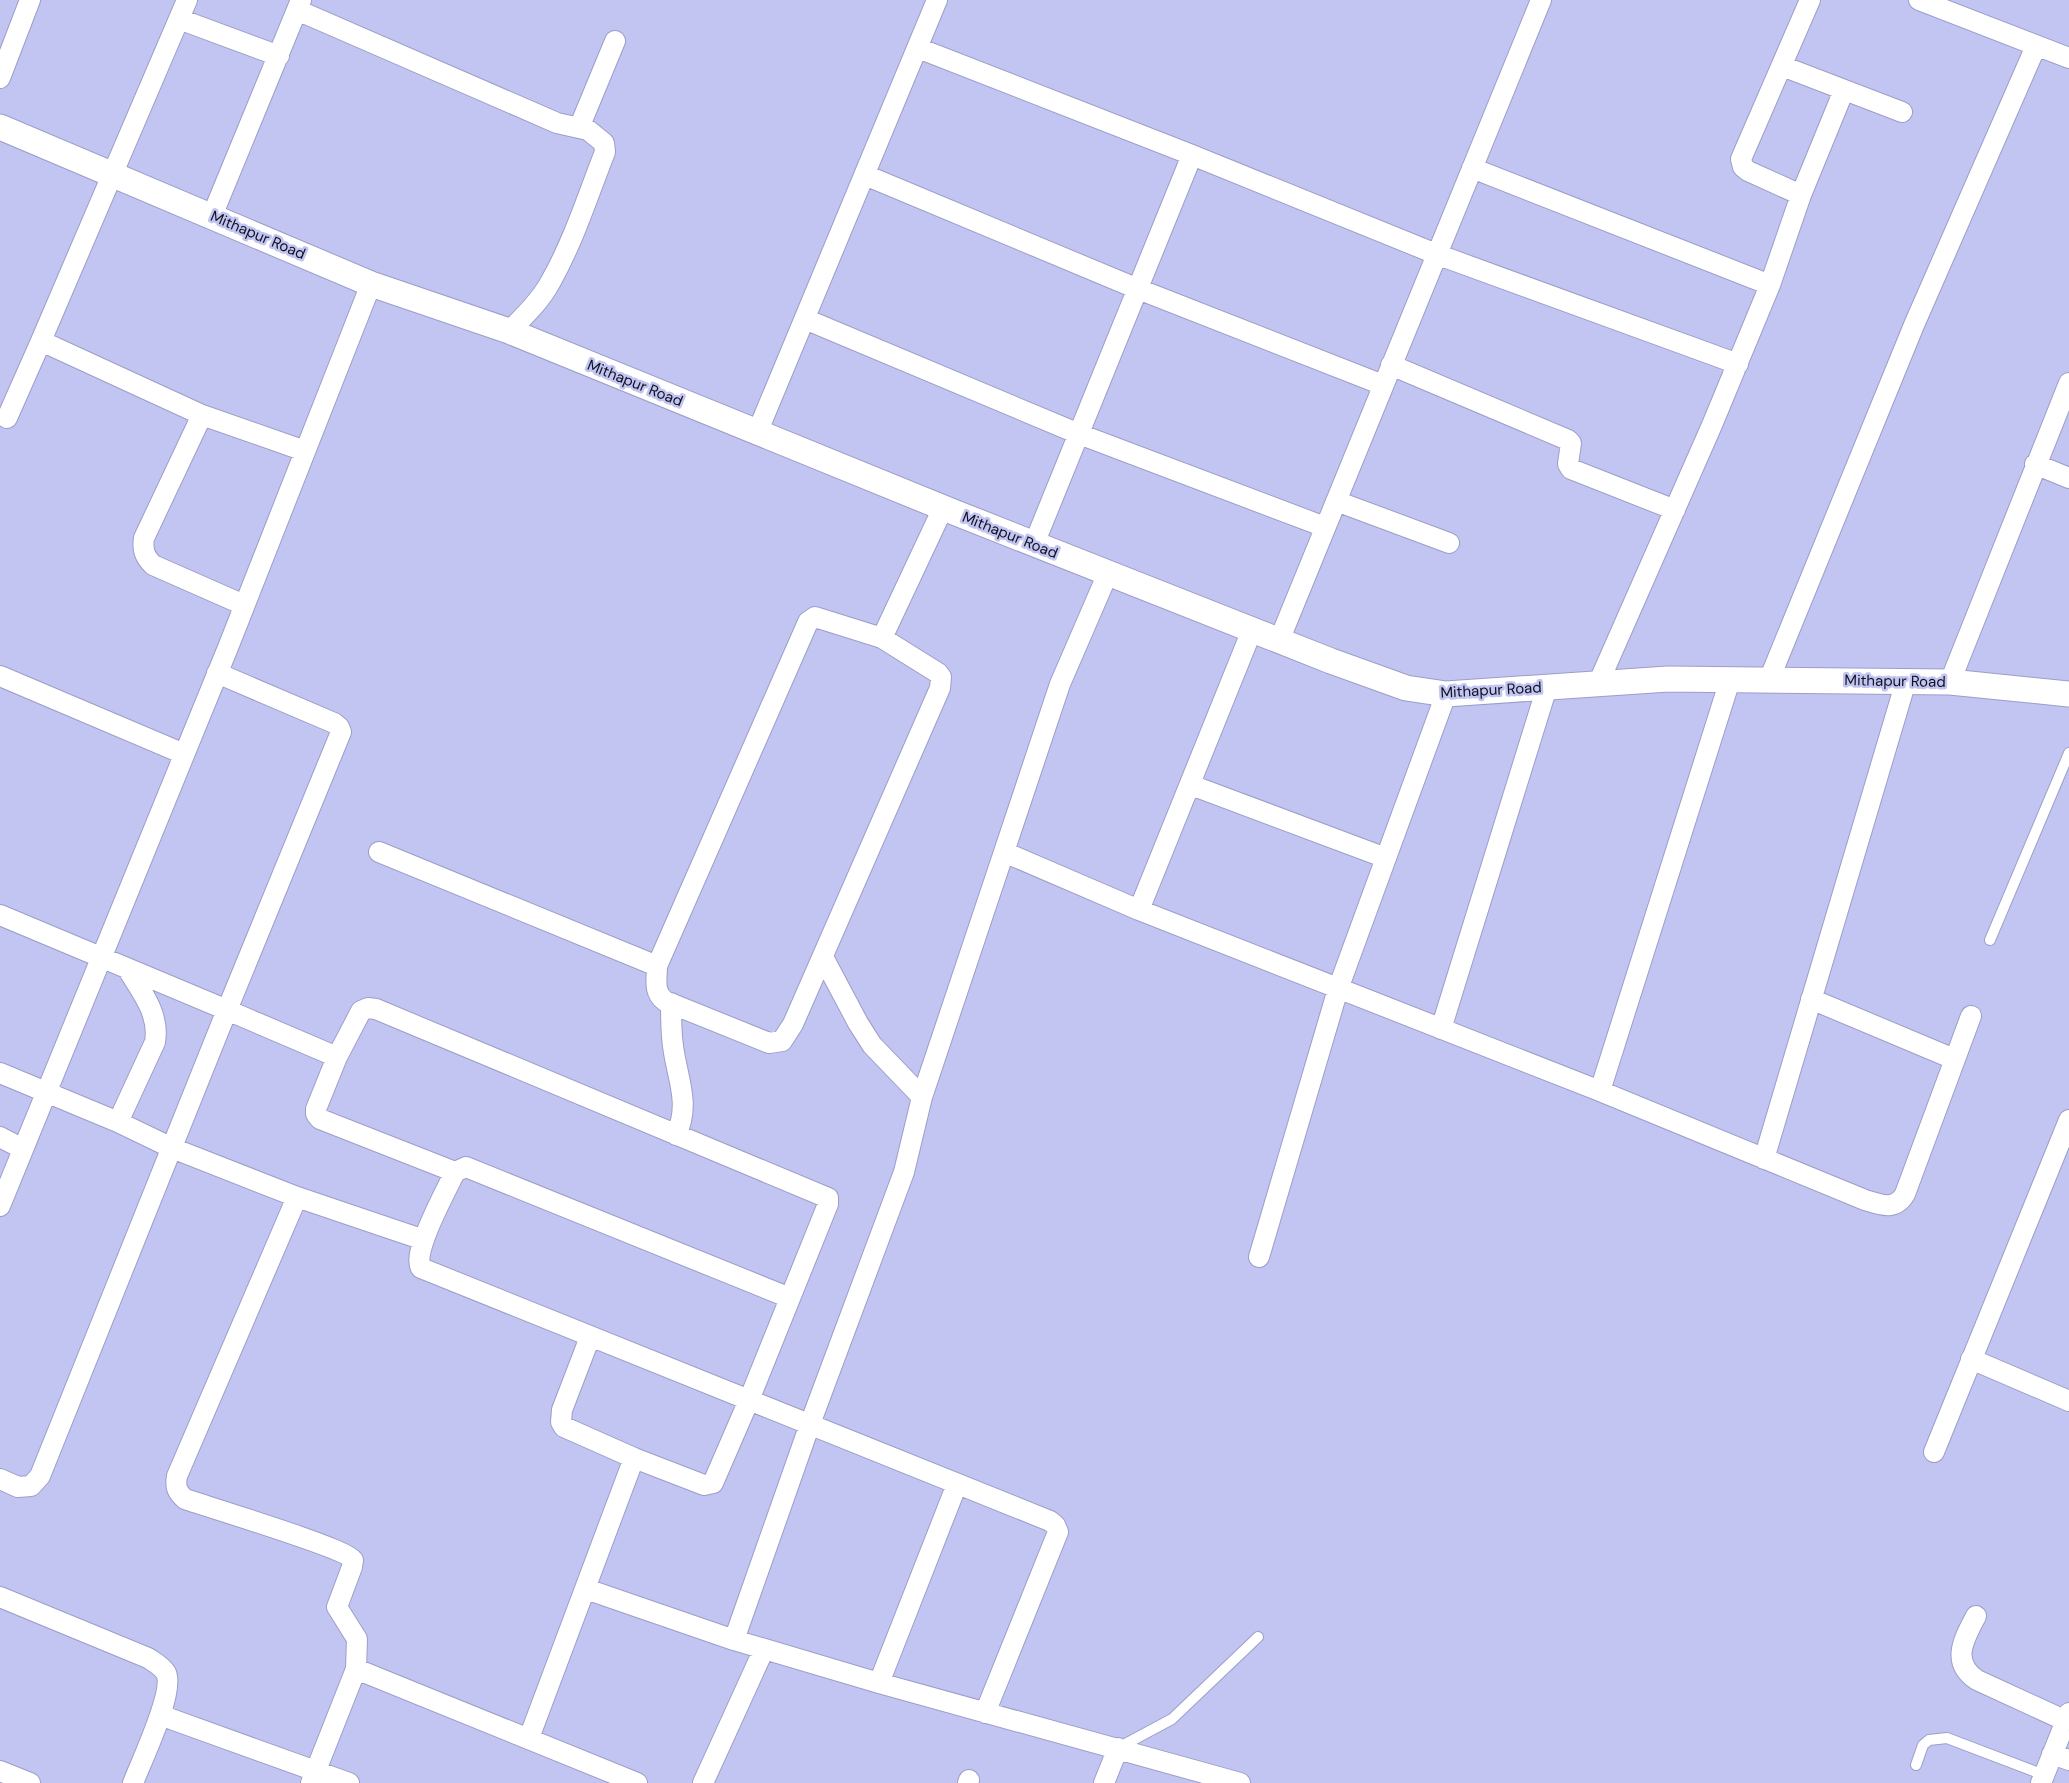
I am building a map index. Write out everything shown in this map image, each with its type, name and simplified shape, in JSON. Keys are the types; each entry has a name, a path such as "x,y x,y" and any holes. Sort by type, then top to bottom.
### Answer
{"street":[{"path":"0,78 30,0"},
{"path":"7,418 188,0"},
{"path":"757,433 937,0"},
{"path":"1279,641 1541,0"},
{"path":"1800,195 1748,171 1742,164 1741,159 1810,0"},
{"path":"1919,0 2069,58"},
{"path":"212,216 299,5 557,123 588,130 602,140 606,146 571,239 551,282 531,309 509,331"},
{"path":"179,19 279,56"},
{"path":"579,128 615,41"},
{"path":"1769,680 1914,325 2036,46"},
{"path":"918,48 1192,155 1436,254 1738,364"},
{"path":"1782,66 1902,112"},
{"path":"1598,684 1738,364 1770,284 1800,195 1844,90"},
{"name":"Mithapur Road","path":"0,127 371,284 509,331 942,508 1279,641 1406,688 1446,694 1668,679 1906,681 1950,682 2069,694"},
{"path":"1034,544 1192,155"},
{"path":"1472,168 1770,284"},
{"path":"865,175 1138,289 1383,385"},
{"path":"0,1206 217,673 371,284"},
{"path":"805,319 1079,434 1325,526"},
{"path":"41,341 202,415 305,451"},
{"path":"1391,365 1568,440 1571,443 1568,464 1571,469 1675,510"},
{"path":"1950,682 2035,464 2069,384"},
{"path":"202,415 144,538 142,546 144,554 153,565 244,605"},
{"path":"2035,464 2069,478"},
{"path":"1336,501 1449,543"},
{"path":"882,638 942,508"},
{"path":"734,1640 810,1424 904,1172 922,1097 1060,684 1108,573"},
{"path":"815,617 882,638 930,666 938,673 942,680 823,957 793,1024 785,1038 777,1042 769,1043 671,1003 658,994 657,966 808,622 815,617"},
{"path":"1139,910 1252,630"},
{"path":"0,1479 18,1487 31,1486 40,1476 341,732 340,727 334,723 217,673"},
{"path":"0,676 184,754"},
{"path":"1600,1091 1730,680"},
{"path":"1764,1159 1906,681"},
{"path":"1441,1029 1548,687"},
{"path":"1259,1257 1338,989 1446,694"},
{"path":"1191,785 1386,858"},
{"path":"379,852 657,966"},
{"path":"1004,852 1139,910 1600,1091 1764,1159 1887,1207 1898,1203 1905,1194 1971,1016"},
{"path":"0,915 101,956 337,1058"},
{"path":"823,957 858,1023 872,1045 922,1097"},
{"path":"118,1122 155,1042 156,1033 152,1011 127,968"},
{"path":"1811,999 1954,1059"},
{"path":"671,1003 673,1047 683,1109 682,1121 676,1135"},
{"path":"455,1172 317,1116 316,1109 337,1058 360,1011 368,1008 376,1009 828,1198 828,1204 749,1400 713,1483 704,1485 634,1458 564,1427 561,1422 562,1410 590,1337"},
{"path":"0,1073 118,1122 172,1148 297,1197 424,1240"},
{"path":"1934,1452 2069,1120"},
{"path":"0,1137 23,1148"},
{"path":"790,1298 462,1167 455,1172 424,1240 419,1260 421,1268 1050,1521 1055,1525 1058,1532 985,1713"},
{"path":"297,1197 177,1476 175,1485 176,1490 185,1499 310,1540 351,1558 352,1567 337,1607 357,1639 356,1669 313,1777"},
{"path":"1971,1359 2069,1401"},
{"path":"528,1738 634,1458"},
{"path":"879,1683 958,1484"},
{"path":"586,1589 764,1649 985,1713 1240,1783"},
{"path":"0,1597 148,1658 161,1666 166,1674 168,1685 160,1715 133,1783"},
{"path":"1976,1616 1964,1639 1961,1657 1962,1666 1968,1674 1977,1680 2067,1717 2061,1757 2042,1779"},
{"path":"703,1783 764,1649"},
{"path":"356,1669 637,1783"},
{"path":"160,1715 313,1777 349,1783"},
{"path":"1104,1783 1118,1748"},
{"path":"0,1771 30,1783"}],"lane":[{"path":"1990,940 2069,753"},
{"path":"1118,1748 1172,1719 1258,1637"},
{"path":"1916,1765 1923,1745 1929,1740 1947,1738 2042,1779"}]}
